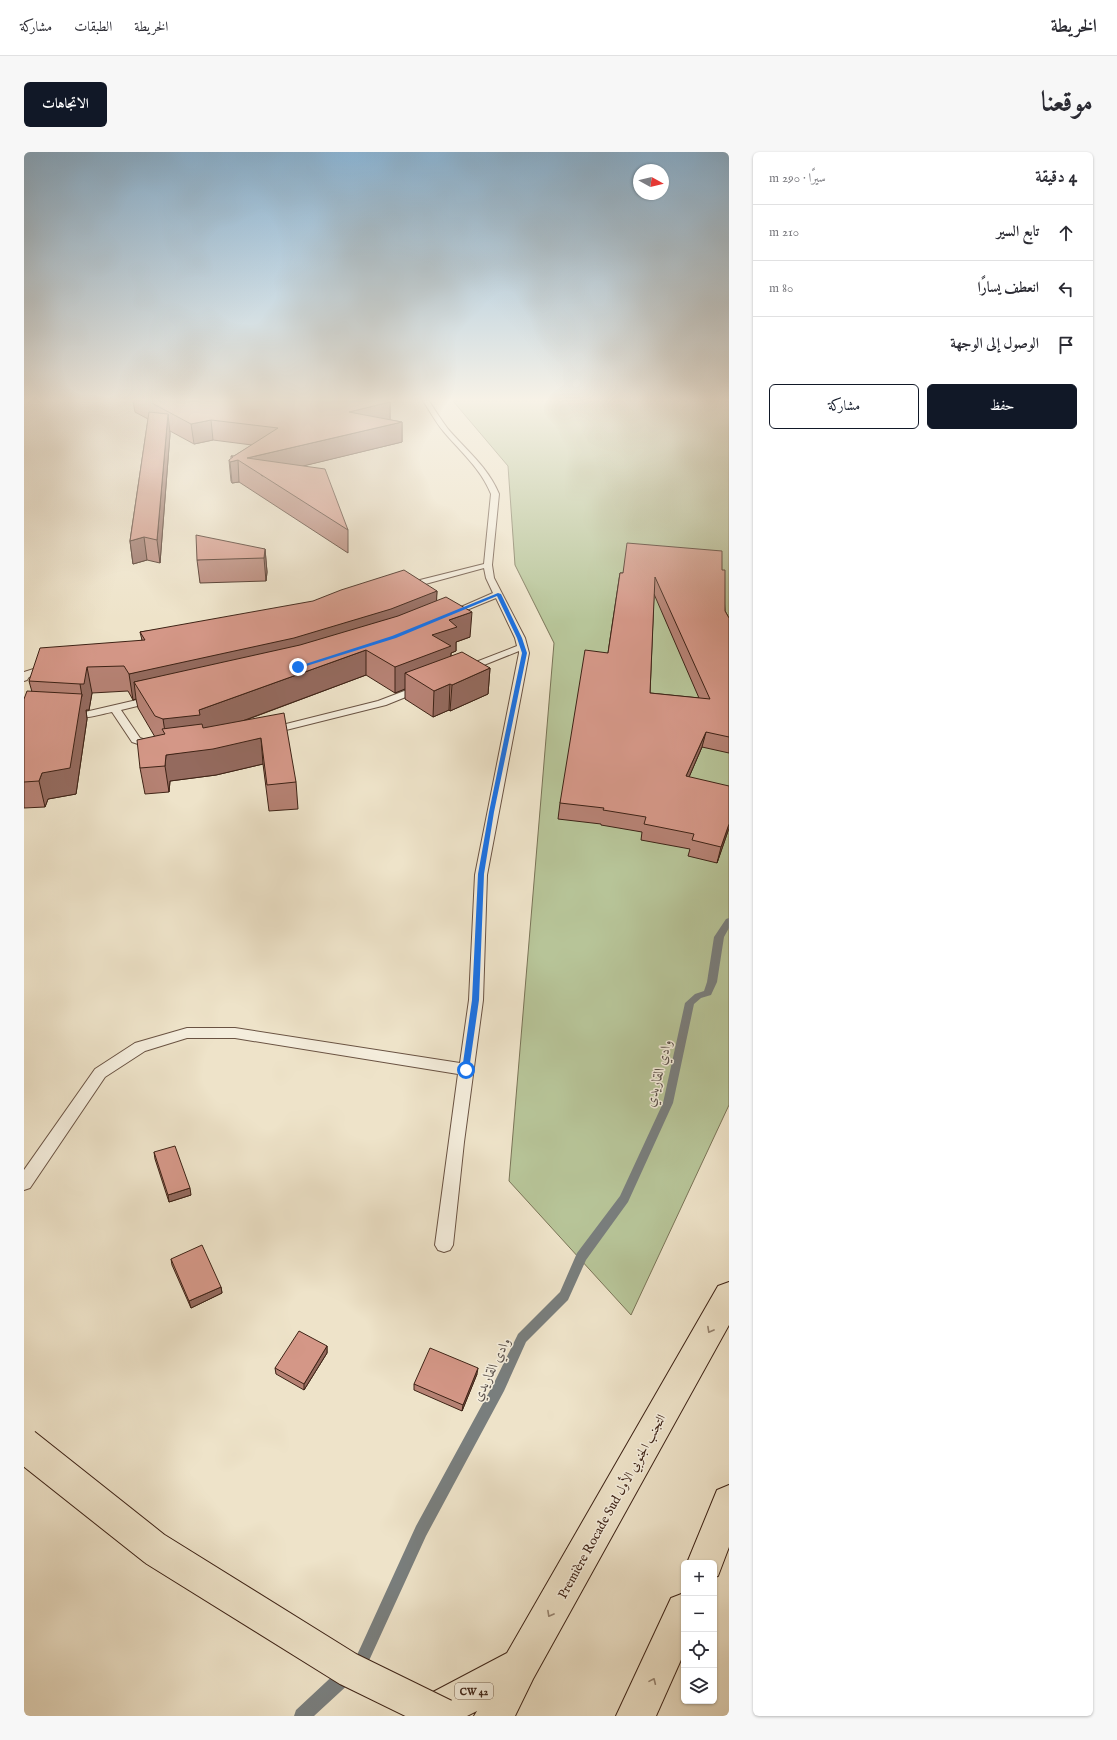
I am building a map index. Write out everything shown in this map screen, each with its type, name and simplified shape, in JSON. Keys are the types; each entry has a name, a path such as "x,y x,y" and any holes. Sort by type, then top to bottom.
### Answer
{"highway":[{"name":"Première Rocade Sud التجنب الجنوبي الأول","path":"494,1716 520,1666 729,1296"},
{"path":"24,1445 155,1549 348,1669 444,1716"},
{"path":"707,1560 729,1502"},
{"path":"708,1560 729,1534"},
{"path":"636,1716 681,1618"},
{"name":"CW 42","path":"428,1716 520,1666"}],"lane":[{"path":"444,1245 456,1142 476,1000 481,874 524,653 490,578 488,565 495,494 492,484 485,474"},
{"path":"397,589 488,565"},
{"path":"443,617 498,594"},
{"path":"456,673 522,647"},
{"path":"24,678 26,675 55,665"},
{"path":"263,733 382,703 426,685"},
{"path":"63,714 85,715 161,698"},
{"path":"115,708 136,740 160,748"},
{"path":"24,1183 100,1073 140,1047 187,1033 235,1033 466,1070"}],"green space":[{"path":"509,474 729,474 729,1105 631,1315 509,1181 554,643 515,565"}],"building":[{"path":"140,474 163,474 157,540 144,537 130,541"},
{"path":"260,474 327,474 348,530"},
{"path":"196,535 265,549 264,558 197,560"},
{"path":"627,543 722,551 722,570 725,570 725,611 729,618 729,737 706,732 686,776 729,786 729,824 721,847 692,840 694,834 644,824 646,817 603,810 604,808 560,803 585,650 608,653 620,573 623,573","holes":["655,577 710,699 650,693"]},
{"path":"404,570 437,591 391,609 294,638 129,674 124,666 87,667 84,684 29,681 40,648 145,640 140,632 313,601 341,590"},
{"path":"446,597 472,612 449,620 457,627 432,635 451,646 395,667 366,650 199,710 200,715 163,719 155,716 134,682 300,645 398,616"},
{"path":"462,652 490,668 452,685 450,684 434,691 405,673"},
{"path":"27,691 82,694 70,768 42,773 39,781 24,782 24,699"},
{"path":"284,713 296,782 267,785 261,738 213,749 166,755 165,766 140,768 137,740 165,734 162,729 202,724 203,728"},
{"path":"175,1146 190,1188 168,1195 154,1152"},
{"path":"202,1245 221,1287 189,1301 171,1259"},
{"path":"299,1331 327,1346 304,1384 275,1368"},
{"path":"430,1348 478,1368 463,1405 414,1384"}],"waterway":[{"name":"وادي القاريدي","path":"355,1667 362,1660 421,1531 499,1387 522,1338 564,1296 581,1257 624,1199 668,1103 690,1003 698,996 708,993 712,982 719,937 729,921"},
{"name":"وادي القاريدي","path":"302,1716 346,1675"}],"route":[{"path":"298,667 394,637 498,594 520,638 524,653 519,684 492,812 481,874 476,1000 466,1070"}]}
